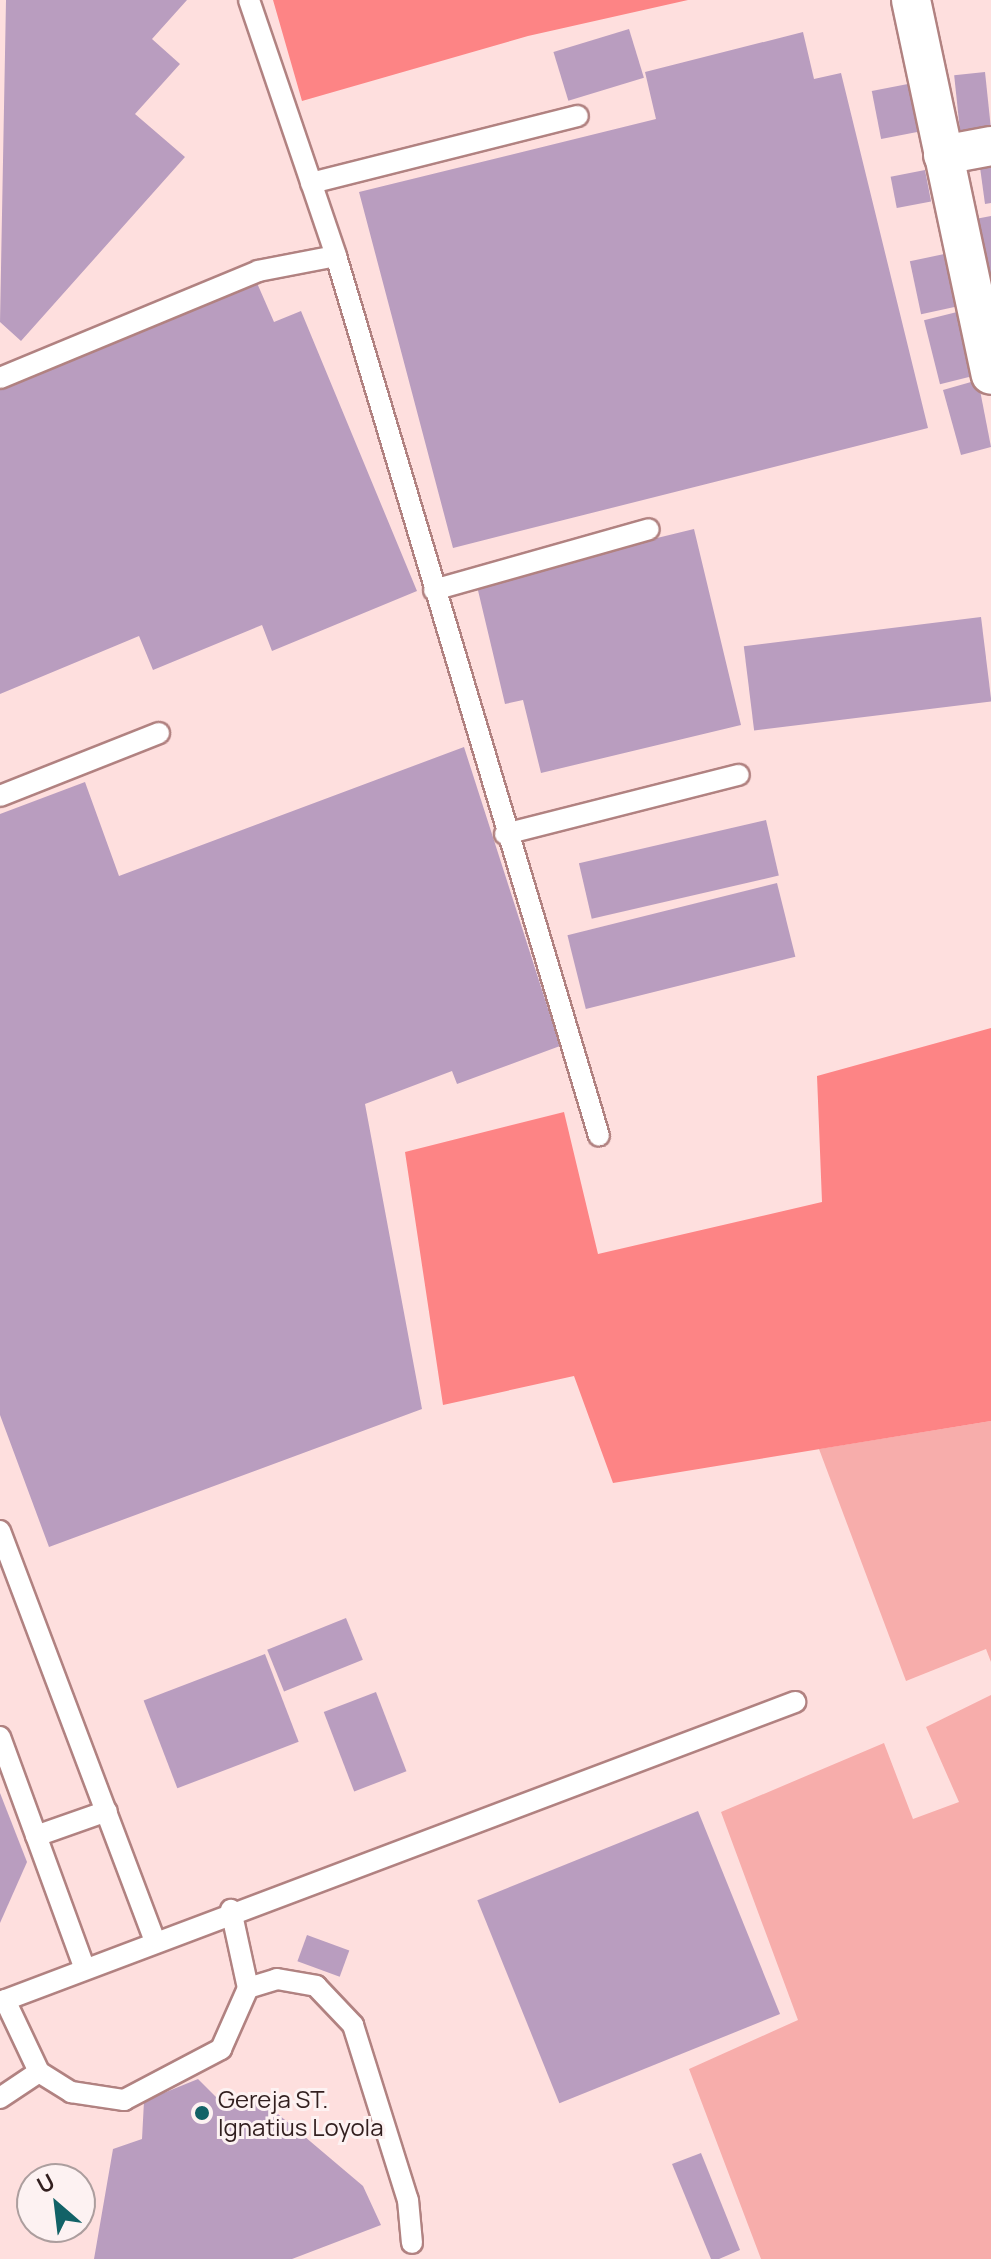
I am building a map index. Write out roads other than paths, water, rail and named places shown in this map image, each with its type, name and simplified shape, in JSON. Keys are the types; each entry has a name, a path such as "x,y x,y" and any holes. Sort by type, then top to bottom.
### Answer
{"street":[{"path":"911,0 943,155 983,308 991,375"},
{"path":"943,155 991,146"}],"lane":[{"path":"249,0 336,256 505,834 599,1136"},
{"path":"311,183 578,116"},
{"path":"0,378 258,271 336,256"},
{"path":"434,590 649,529"},
{"path":"0,796 159,733"},
{"path":"505,834 739,775"},
{"path":"0,1531 154,1938"},
{"path":"231,1910 248,1988 221,2049 124,2100 71,2092 39,2072 2,2001 154,1938 795,1702"},
{"path":"0,1737 84,1967"},
{"path":"36,1836 107,1811"},
{"path":"248,1988 277,1979 316,1986 353,2025 408,2200 412,2243"},
{"path":"0,2098 39,2072"}],"place":[{"name":"Gereja ST. Ignatius Loyola","path":"202,2113"}]}
